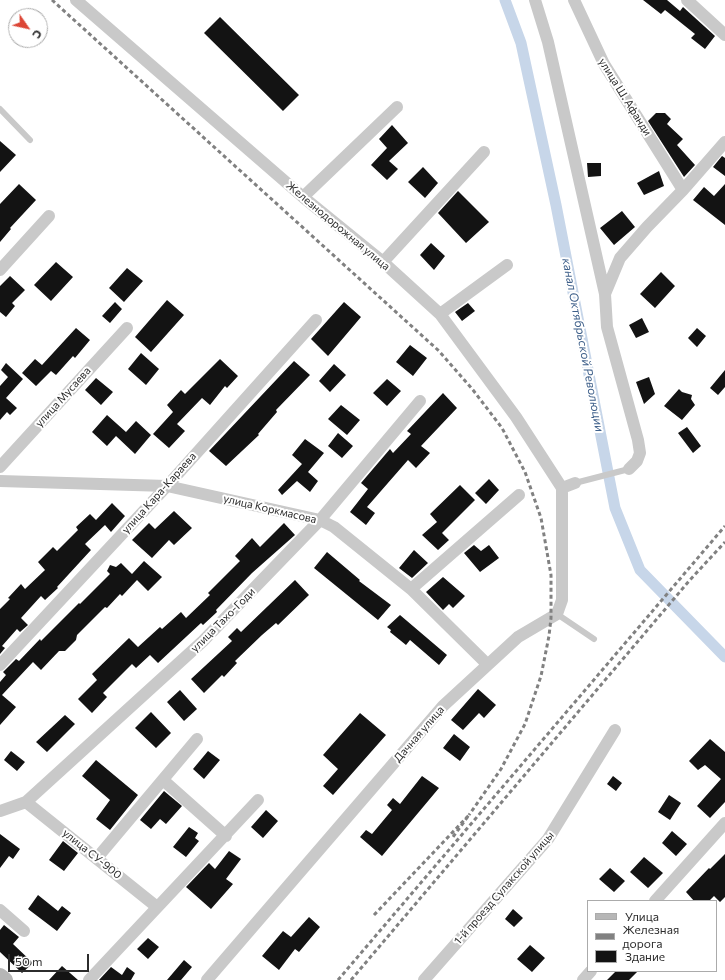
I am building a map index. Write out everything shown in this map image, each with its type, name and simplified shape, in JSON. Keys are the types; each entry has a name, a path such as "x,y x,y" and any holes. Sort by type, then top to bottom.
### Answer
{"street":[{"name":"Железнодорожная улица","path":"76,0 303,197 383,262 440,314 516,417 562,488"},
{"path":"535,0 548,42 605,294 607,327 638,440 640,453 637,461 629,469"},
{"name":"улица Ш. Афанди","path":"574,0 604,64 683,190"},
{"path":"687,0 725,35"},
{"path":"303,197 397,107"},
{"path":"605,294 620,258 725,142"},
{"path":"383,262 484,152"},
{"path":"0,270 49,216"},
{"path":"440,314 507,265"},
{"name":"улица Кара-Караева","path":"0,665 167,486 316,320"},
{"name":"улица Мусаева","path":"0,467 126,328"},
{"name":"улица Тахо-Годи","path":"0,811 26,802 203,641 320,520 420,401"},
{"name":"улица Коркмасова","path":"0,481 167,486 320,520 334,527 411,589 488,664"},
{"path":"557,614 562,600 562,488 575,483"},
{"path":"411,589 518,495"},
{"name":"Дачная улица","path":"208,980 442,706 518,637 557,614"},
{"name":"1-й проезд Сулакской улицы","path":"424,980 548,839 615,730"},
{"path":"97,858 197,739"},
{"path":"162,780 226,836"},
{"path":"89,980 226,836 258,800"},
{"name":"улица СУ-900","path":"26,802 157,907"},
{"path":"655,900 725,823"},
{"path":"0,910 24,931"},
{"path":"583,980 591,972"},
{"path":"0,976 5,980"}],"lane":[{"path":"0,109 30,140"},
{"path":"575,483 629,469"},
{"path":"557,614 594,638"}],"building":[{"path":"643,0 667,0 680,11 683,7 715,36 705,49 691,38 695,34 665,10 661,14"},
{"path":"220,17 299,95 283,111 204,33"},
{"path":"656,113 665,113 671,119 667,124 683,139 677,145 695,165 684,177 648,121"},
{"path":"392,125 408,143 389,161 398,169 387,180 371,165 387,148 379,139"},
{"path":"0,141 16,155 0,172"},
{"path":"722,156 725,158 725,176 713,167"},
{"path":"587,163 601,163 601,176 588,177"},
{"path":"423,167 438,183 425,198 408,182"},
{"path":"659,171 664,186 644,195 637,183"},
{"path":"19,184 36,200 10,228 11,229 0,242 0,204"},
{"path":"725,184 725,225 693,200 704,187 714,196"},
{"path":"458,191 489,222 466,243 438,213"},
{"path":"622,211 635,227 614,245 600,228"},
{"path":"431,243 445,256 434,270 420,255"},
{"path":"56,262 73,277 51,301 34,285"},
{"path":"127,268 143,281 124,302 109,288"},
{"path":"661,272 675,286 655,308 640,294"},
{"path":"10,276 25,290 12,303 15,306 6,317 0,312 0,286"},
{"path":"167,300 184,315 151,352 135,337"},
{"path":"115,302 122,309 110,323 102,316"},
{"path":"344,302 361,317 328,356 311,339"},
{"path":"468,303 475,311 462,321 455,312"},
{"path":"642,318 649,332 636,338 629,325"},
{"path":"76,328 90,340 75,358 73,356 56,375 51,371 36,386 22,373 35,359 42,365"},
{"path":"697,328 706,336 697,347 688,338"},
{"path":"410,345 427,358 413,376 396,362"},
{"path":"141,353 159,369 146,385 128,369"},
{"path":"220,359 238,376 227,388 225,386 210,405 202,398 177,424 185,431 169,448 153,434 173,412 167,405 181,390 185,394"},
{"path":"294,361 310,375 276,410 277,412 258,434 259,435 226,466 209,451"},
{"path":"6,363 23,379 6,398 17,408 10,415 7,412 0,420 0,386 8,377 1,370"},
{"path":"334,364 346,375 330,392 319,381"},
{"path":"725,370 725,387 718,395 710,388"},
{"path":"649,377 655,394 644,404 636,382"},
{"path":"96,378 113,392 101,405 85,390"},
{"path":"387,379 401,391 387,406 373,393"},
{"path":"679,389 682,392 692,395 691,399 695,405 682,420 664,406"},
{"path":"443,393 457,408 421,446 430,453 416,468 408,460 367,507 375,513 366,525 350,512 368,489 361,483 390,449 393,453 411,434 407,431"},
{"path":"341,405 360,420 347,435 328,419"},
{"path":"107,415 126,432 136,421 151,435 135,454 116,436 107,446 92,432"},
{"path":"687,427 701,446 693,453 678,433"},
{"path":"338,433 353,446 342,458 328,446"},
{"path":"305,439 324,453 308,472 318,481 310,492 297,481 282,495 278,490 302,464 292,455"},
{"path":"489,479 499,490 486,504 475,493"},
{"path":"460,485 475,500 442,533 449,540 438,550 422,535 437,522 430,514"},
{"path":"112,503 125,516 111,532 105,525 85,544 91,550 57,587 58,588 45,600 41,596 21,618 28,625 20,632 17,629 2,646 5,648 0,654 0,609 10,599 8,598 21,584 25,589 45,570 38,562 53,547 57,551 78,530 76,527 90,514 96,520"},
{"path":"174,511 192,528 174,545 169,540 152,558 132,540 149,523 155,529"},
{"path":"284,523 295,535 252,573 216,610 217,612 203,625 201,623 158,663 150,655 136,668 132,664 103,693 107,697 92,713 78,699 97,680 92,674 129,638 138,647 160,627 162,629 181,612 186,618 210,595 208,593 240,561 235,556 252,538 260,547"},
{"path":"474,545 481,551 489,545 499,558 480,572 464,553"},
{"path":"414,550 428,563 412,578 399,568"},
{"path":"327,552 360,580 359,581 391,605 378,620 314,568"},
{"path":"144,561 162,577 148,591 137,580 122,596 120,594 107,608 105,607 77,635 76,640 65,651 59,651 41,670 33,662 2,695 16,707 0,725 0,682 6,675 3,672 16,659 19,661 40,639 41,641 110,574 107,571 110,565 116,567 121,563 132,574"},
{"path":"443,577 465,596 453,608 449,604 443,610 426,592"},
{"path":"295,580 309,595 278,625 276,623 262,635 235,661 237,663 224,677 222,675 204,693 191,679 232,641 228,637 237,628 241,632"},
{"path":"400,615 447,655 439,665 410,640 406,645 390,632 391,630 387,627"},
{"path":"478,689 496,705 484,718 479,713 463,730 451,720"},
{"path":"180,690 197,709 184,721 167,702"},
{"path":"151,712 171,733 156,748 135,728"},
{"path":"360,713 386,735 333,795 323,786 338,769 323,755"},
{"path":"65,715 75,724 47,752 36,742"},
{"path":"454,734 470,747 460,761 443,748"},
{"path":"710,739 725,752 725,802 710,818 697,806 721,779 705,765 698,770 689,761"},
{"path":"11,751 25,762 17,771 4,760"},
{"path":"208,751 220,760 204,779 193,769"},
{"path":"96,760 138,795 110,830 96,819 110,800 82,776"},
{"path":"422,776 439,788 382,856 360,837 366,830 372,834 392,810 387,805 393,798 400,804"},
{"path":"613,776 622,783 616,791 607,784"},
{"path":"164,791 182,806 166,824 160,819 151,829 140,820"},
{"path":"669,795 681,803 670,820 658,812"},
{"path":"266,810 278,821 263,838 251,827"},
{"path":"189,827 198,833 195,838 199,841 186,857 173,847"},
{"path":"672,831 687,844 676,856 662,843"},
{"path":"0,834 20,849 13,859 9,856 0,868"},
{"path":"63,841 78,853 64,871 49,860"},
{"path":"229,851 241,859 226,879 233,884 211,909 186,887 209,863 215,869"},
{"path":"725,854 725,897 720,902 714,896 710,900 693,900 686,892 709,868 710,869"},
{"path":"644,857 663,873 648,888 630,872"},
{"path":"610,868 625,881 614,892 599,879"},
{"path":"38,895 58,911 62,906 71,913 57,931 28,909"},
{"path":"513,909 523,918 514,927 505,919"},
{"path":"309,917 320,927 299,952 295,949 279,970 262,956 283,931 291,937"},
{"path":"4,925 19,937 13,944 33,963 22,973 0,952 0,930"},
{"path":"148,938 159,947 148,959 137,949"},
{"path":"530,945 545,958 532,972 517,959"},
{"path":"184,960 192,967 181,980 167,980"},
{"path":"62,966 78,980 49,980"},
{"path":"111,967 122,975 127,967 135,973 131,980 99,980"},
{"path":"615,972 637,972 629,980 607,980"}],"waterway":[{"name":"канал Октябрьской Революции","path":"505,0 521,43 556,205 615,508 640,570 725,657"}],"railway":[{"path":"52,0 439,351 473,390 502,428 525,472 541,518 551,575 551,618 549,636 541,676 525,724 501,769 469,815"},
{"path":"338,980 725,526"},
{"path":"351,980 689,581 725,542"},
{"path":"374,915 469,815 453,837"}]}
